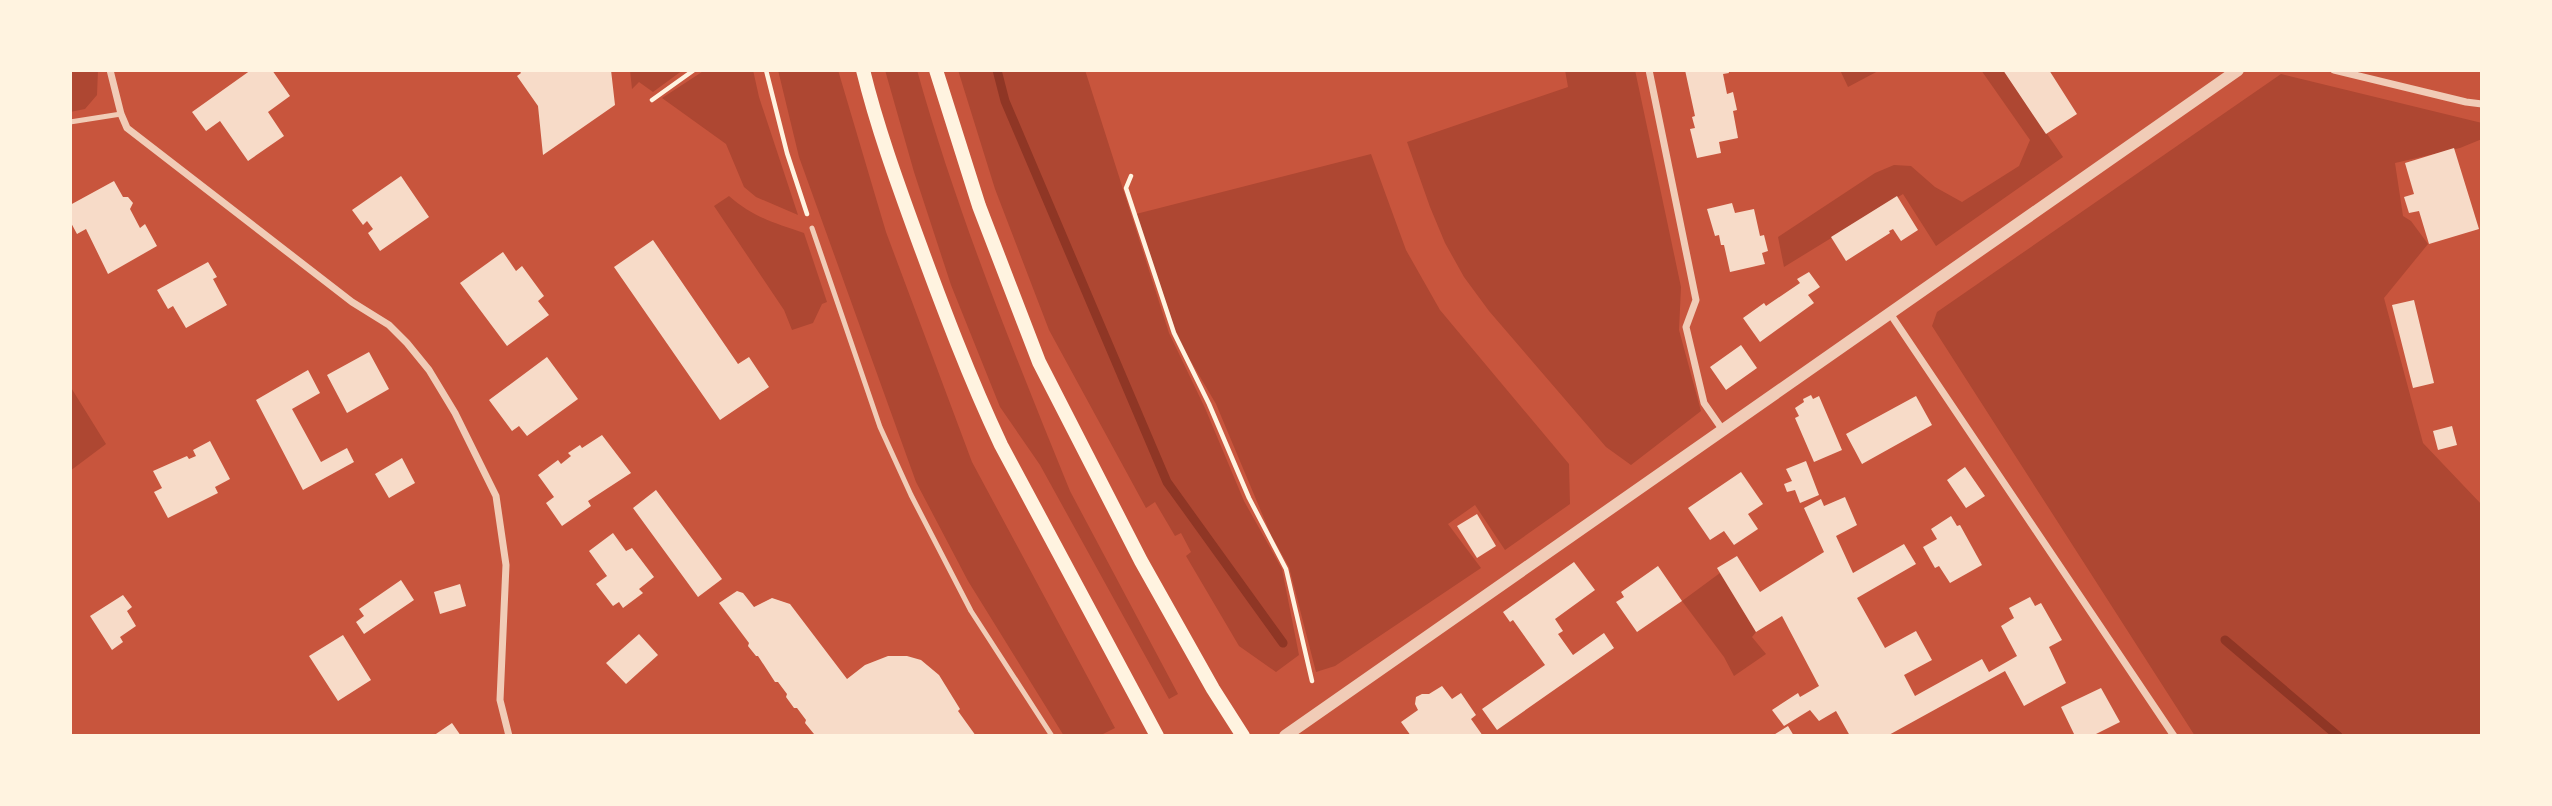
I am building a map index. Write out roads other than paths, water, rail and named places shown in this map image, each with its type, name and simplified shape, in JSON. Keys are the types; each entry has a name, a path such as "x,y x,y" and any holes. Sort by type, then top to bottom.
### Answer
{"main road":[{"path":"863,70 876,125 959,354 1001,445 1157,736"},
{"path":"936,70 979,206 1039,362 1141,561 1213,689 1243,736"}],"street":[{"path":"110,70 127,128 352,302 389,325 429,370 455,413 496,496 506,565 500,700 509,736"},
{"path":"1648,70 1696,300 1686,327 1704,403 1722,429"},
{"path":"2334,70 2482,104"},
{"path":"1285,736 2234,71"},
{"path":"1889,312 2174,736"}],"lane":[{"path":"70,122 121,114"},
{"path":"812,228 880,427 911,495 971,611 1052,736"}],"waterway":[{"path":"997,70 1005,101 1167,482 1283,643"},
{"path":"2225,640 2338,736"}]}
